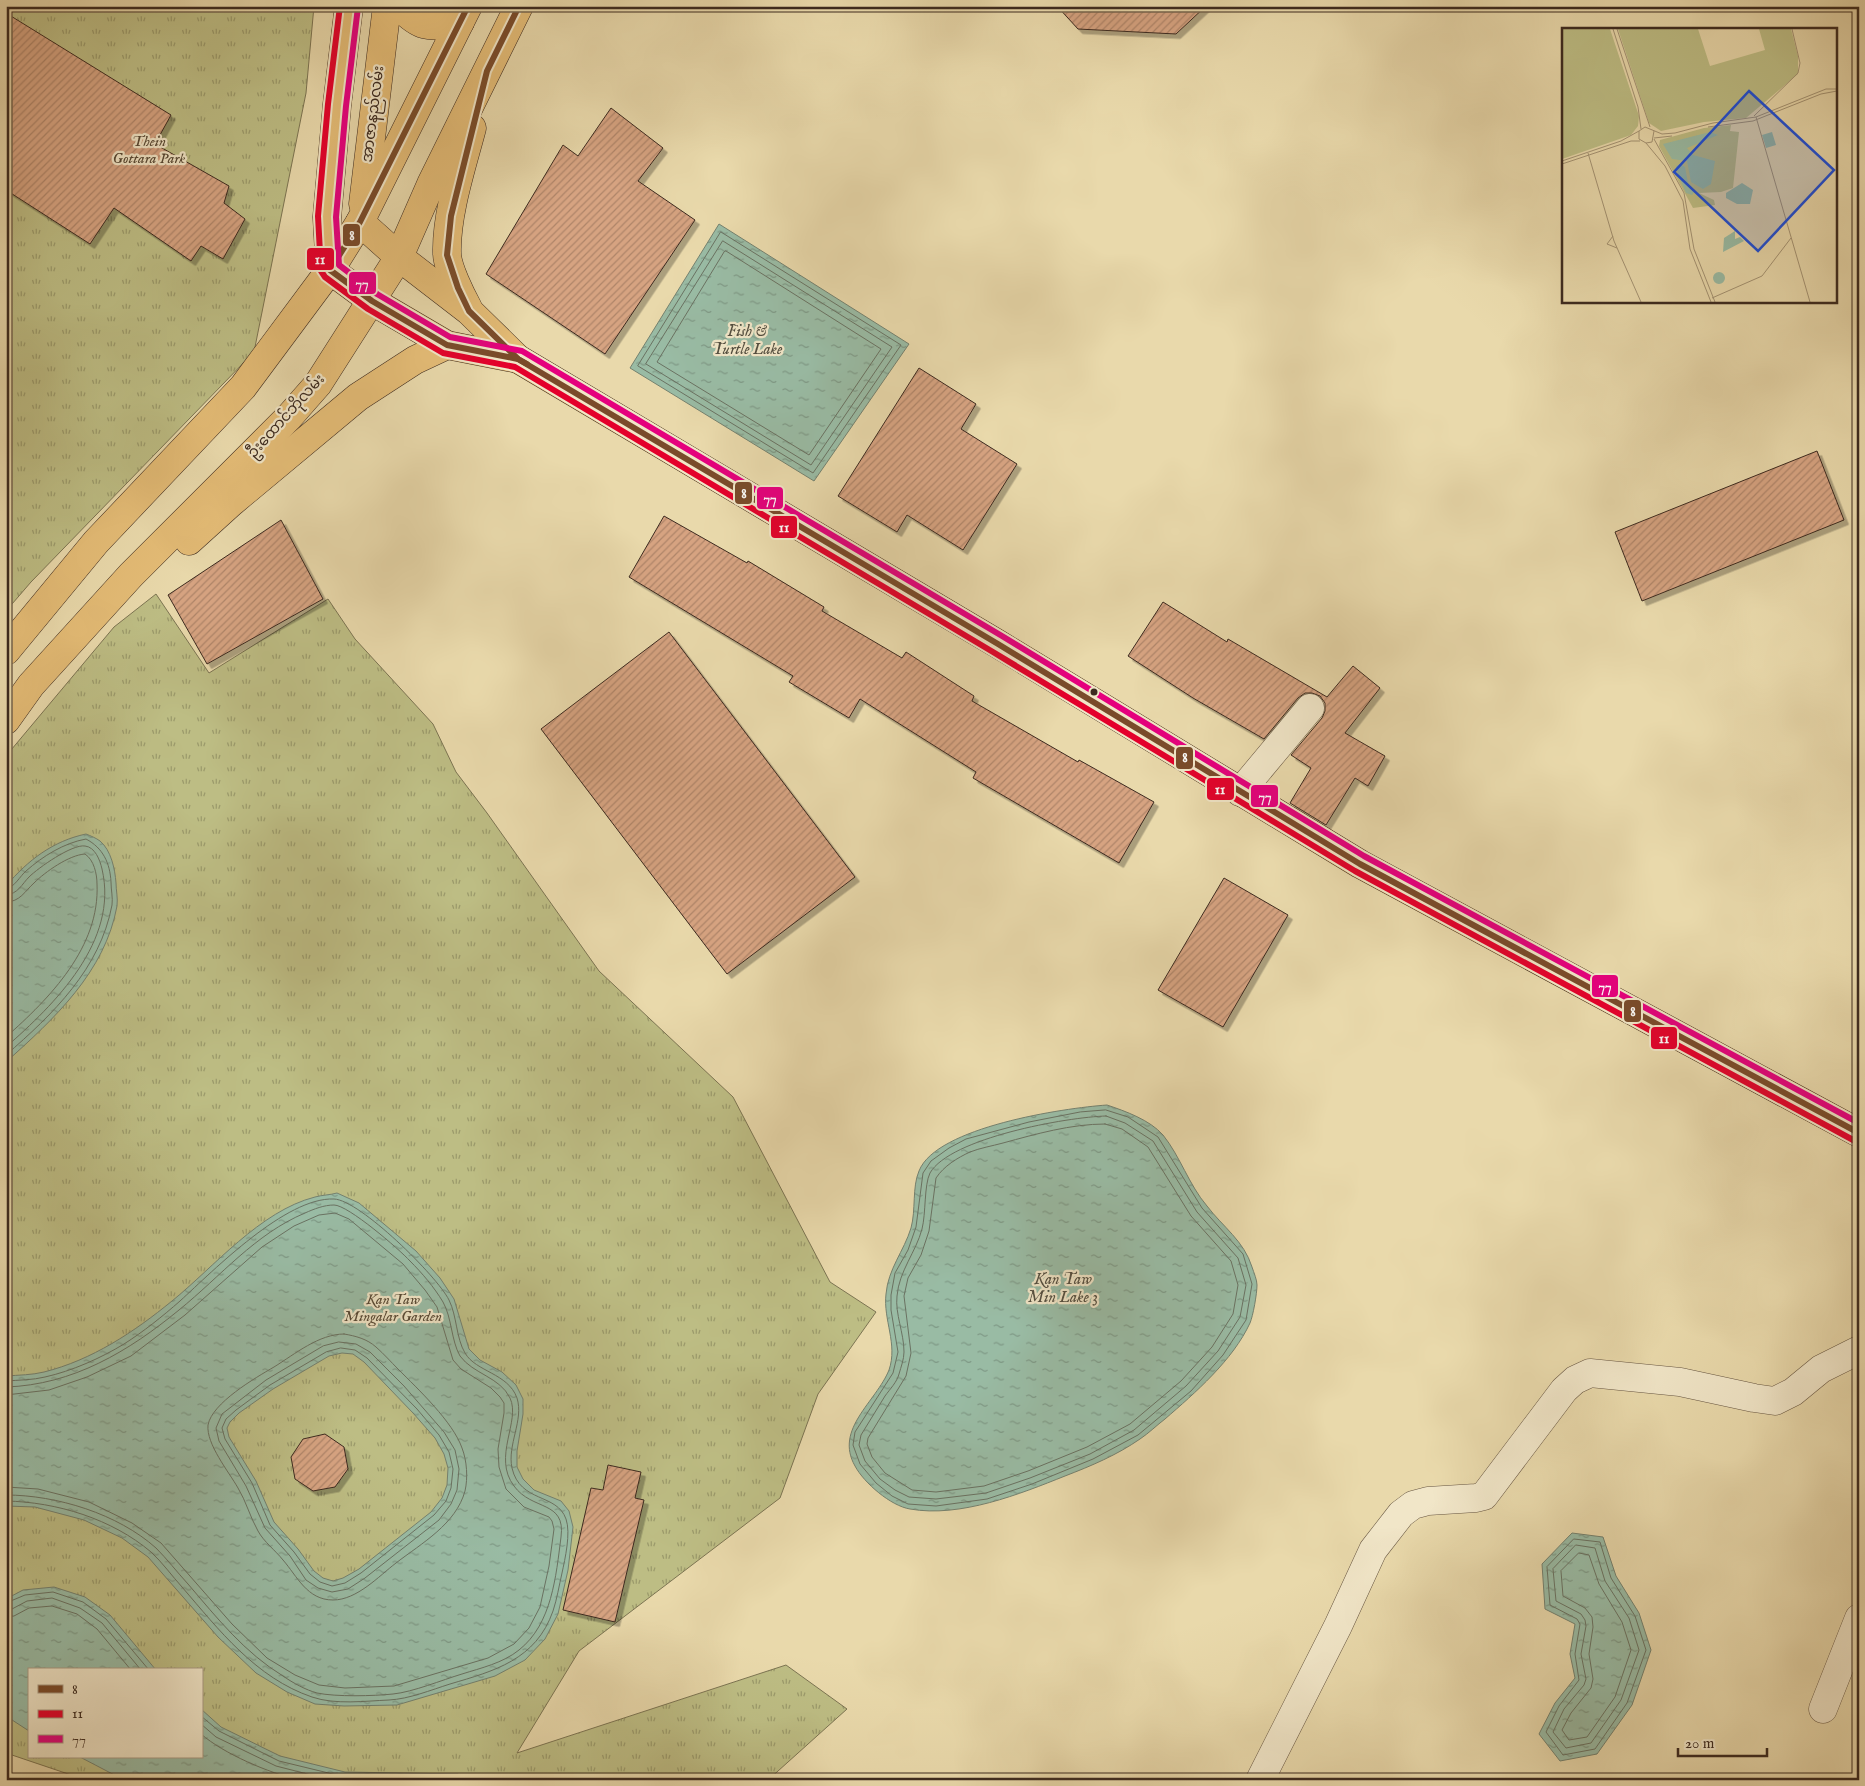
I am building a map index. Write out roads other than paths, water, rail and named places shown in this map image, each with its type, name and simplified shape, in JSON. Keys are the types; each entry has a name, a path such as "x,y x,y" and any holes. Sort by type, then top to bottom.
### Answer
{"main road":[{"path":"330,270 327,217 337,105 349,6"},
{"name":"အာဇာနည်လမ်း","path":"360,222 387,6"},
{"path":"399,6 412,19 422,25 436,26 464,14"},
{"name":"ဦးထောင်ဘိုလမ်း","path":"6,720 31,685 131,575 288,417 312,390 399,257 431,184 519,6"},
{"path":"6,650 96,542 243,387 330,270 360,222 464,14"},
{"path":"469,311 458,288 447,255 450,216 487,71"},
{"path":"360,222 399,257 469,311 518,359 990,639 1360,864 1859,1133"},
{"path":"330,270 372,301 447,345 518,359"},
{"path":"31,685 232,502 350,404 389,376 447,345"}],"street":[{"path":"1240,792 1310,708"},
{"path":"1260,1780 1338,1626 1373,1550 1395,1521 1414,1505 1428,1501 1484,1496 1564,1390 1575,1380 1590,1373 1680,1382 1775,1401 1793,1392 1821,1369 1859,1350"},
{"path":"1822,1709 1859,1618"}],"water":[{"name":"Fish & Turtle Lake","path":"719,224 909,344 814,481 630,368"},
{"path":"86,834 104,845 110,855 113,866 117,906 111,930 89,973 75,993 42,1029 6,1062 6,886 23,868 42,853 63,841"},
{"name":"Kan Taw Min Lake 3","path":"1107,1105 1144,1120 1163,1135 1201,1198 1244,1249 1257,1283 1255,1305 1250,1323 1243,1337 1224,1363 1177,1409 1147,1434 1113,1455 1029,1490 989,1503 969,1507 929,1511 903,1507 887,1499 859,1473 850,1453 850,1440 859,1416 883,1382 889,1370 892,1351 886,1313 887,1285 911,1228 919,1171 930,1156 950,1143 975,1132 1003,1123 1062,1110"},
{"path":"337,1193 359,1203 416,1251 440,1278 454,1299 469,1349 480,1360 502,1372 516,1385 523,1399 517,1467 523,1479 534,1490 561,1501 569,1511 573,1527 568,1570 558,1614 545,1639 525,1660 495,1676 397,1705 344,1706 315,1704 287,1692 256,1673 218,1637 148,1557 122,1538 84,1520 35,1507 6,1506 6,1376 39,1373 62,1367 112,1344 158,1312 239,1242 275,1214 315,1197","holes":["342,1353 353,1354 364,1362 435,1438 444,1454 448,1468 447,1485 442,1498 431,1512 359,1569 333,1581 323,1578 314,1571 298,1549 274,1522 256,1481 229,1437 227,1428 239,1413 273,1389 329,1356"]},
{"path":"1572,1533 1603,1537 1616,1576 1639,1613 1651,1650 1632,1705 1597,1754 1560,1761 1539,1734 1555,1703 1575,1678 1570,1654 1575,1624 1545,1609 1542,1564"},
{"path":"54,1587 85,1597 110,1615 154,1668 28,1668 28,1730 6,1716 6,1599 23,1590"},
{"path":"202,1710 221,1727 280,1756 345,1772 458,1774 466,1780 124,1780 82,1758 202,1758"}],"park label":[{"name":"Thein Gottara Park","path":"149,150"},
{"name":"Kan Taw Mingalar Garden","path":"393,1308"}]}
